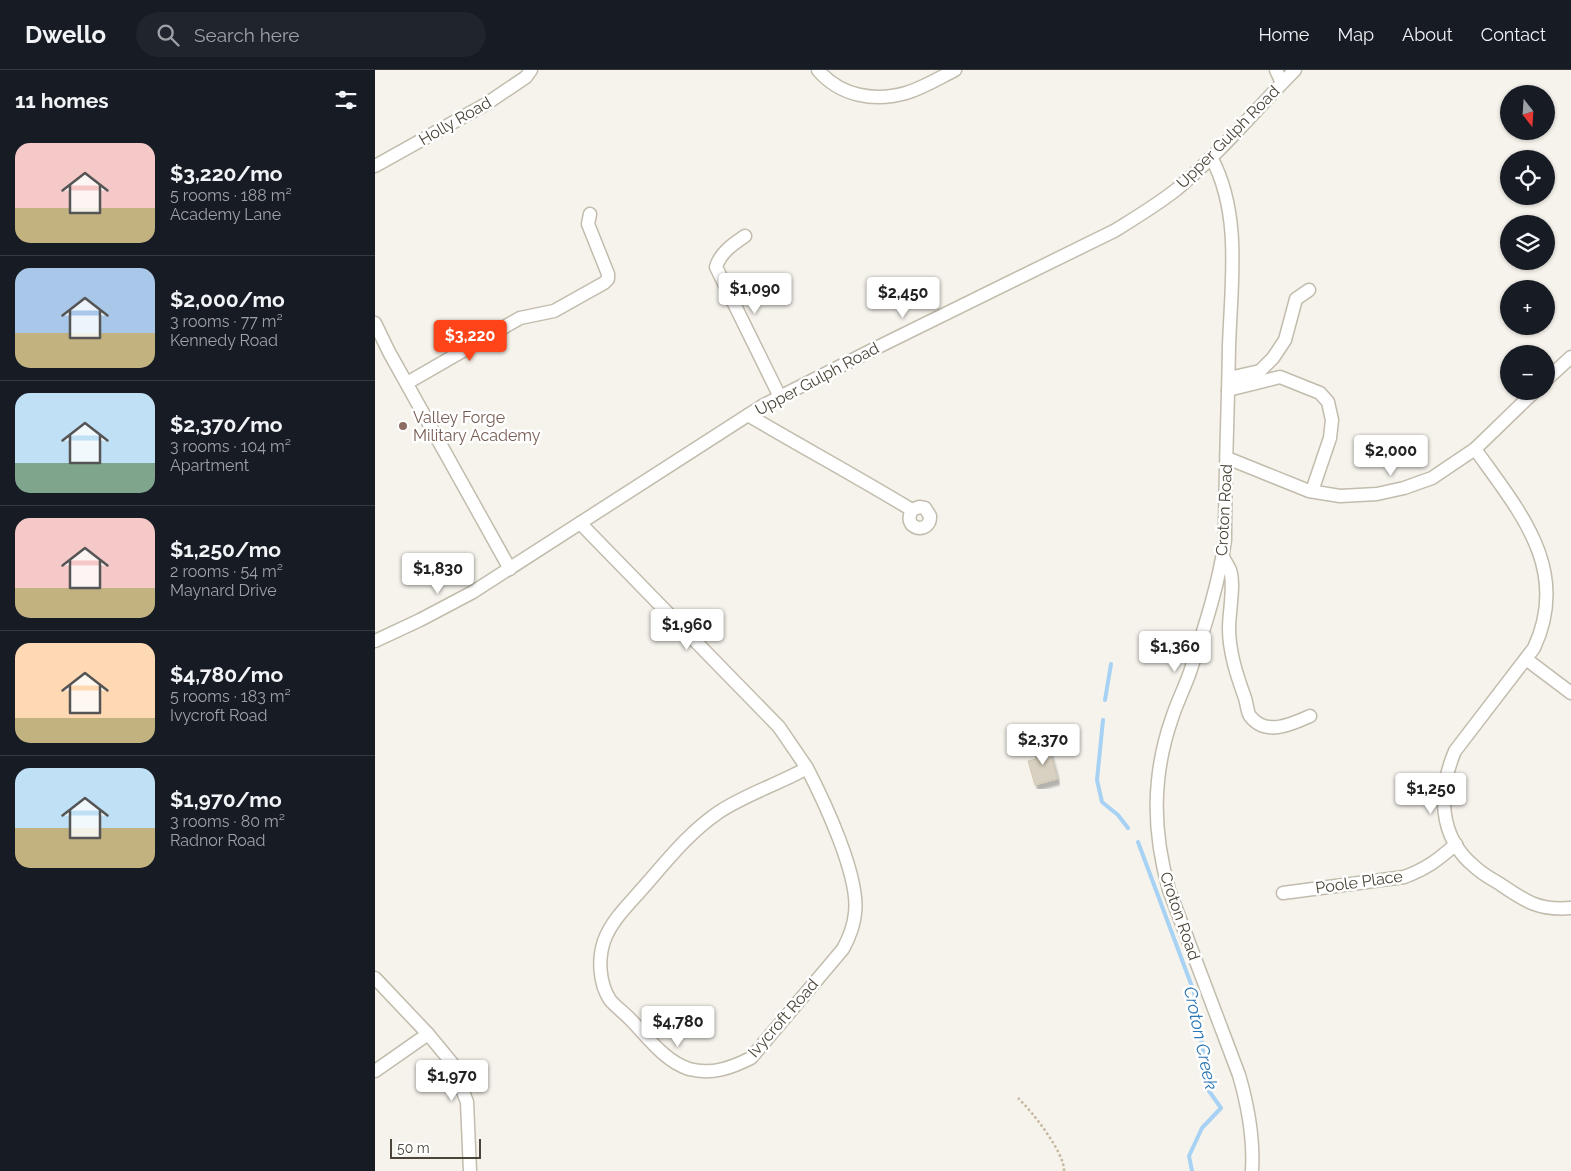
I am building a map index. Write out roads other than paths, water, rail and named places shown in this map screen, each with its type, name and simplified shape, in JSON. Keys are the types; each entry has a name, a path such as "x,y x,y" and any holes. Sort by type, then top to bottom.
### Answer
{"street":[{"name":"Holly Road","path":"375,166 486,104 526,77 531,70"},
{"path":"818,70 823,76 846,92 871,97 906,93 955,70"},
{"path":"1276,70 1283,83"},
{"name":"Upper Gulph Road","path":"375,641 425,618 473,592 671,463 780,397 878,346 1113,231 1145,212 1176,189 1211,157 1295,70"},
{"name":"Croton Road","path":"1211,157 1227,195 1232,248 1225,540 1221,568 1190,673 1172,717 1163,752 1158,780 1158,835 1162,863 1169,890 1239,1075 1251,1132 1252,1171"},
{"path":"407,383 520,318 553,311 595,289 608,279 603,259 588,224 590,214"},
{"path":"745,236 724,253 717,262 716,267 780,397"},
{"path":"1228,384 1260,372 1273,358 1285,340 1296,298 1309,290"},
{"path":"375,323 510,569"},
{"path":"1555,372 1571,357"},
{"path":"1228,384 1279,377 1320,393 1328,402 1332,420 1330,438 1312,491"},
{"path":"1227,458 1312,491 1341,496 1375,495 1433,478 1475,449 1526,400"},
{"path":"748,415 808,451 855,475 912,510"},
{"path":"1475,449 1508,493 1523,517 1545,566 1549,601 1542,633 1534,648 1455,751 1444,783 1443,799 1449,829 1456,844 1474,867 1527,903 1561,909 1571,908"},
{"name":"Ivycroft Road","path":"580,523 779,727 807,768 830,818 853,884 855,912 843,949 751,1058 735,1066 718,1071 688,1068 667,1058 610,999 600,968 600,957 605,940 613,922 683,842 700,826 729,806 807,768"},
{"path":"1223,557 1231,572 1229,628 1232,650 1237,676 1246,700 1249,715 1259,724 1273,727 1285,727 1310,716"},
{"path":"1526,659 1571,693"},
{"name":"Poole Place","path":"1283,893 1404,877 1434,863 1456,844"},
{"path":"375,978 429,1034 452,1063 467,1102 470,1171"},
{"path":"375,1071 429,1034"}],"waterway":[{"name":"Croton Creek","path":"1105,700 1111,664"},
{"name":"Croton Creek","path":"1103,720 1097,780 1102,802 1118,815 1128,828"},
{"name":"Croton Creek","path":"1138,842 1194,992 1209,1091 1221,1108 1202,1128 1189,1156 1192,1171"}],"place":[{"name":"Valley Forge Military Academy","path":"403,426"}]}
